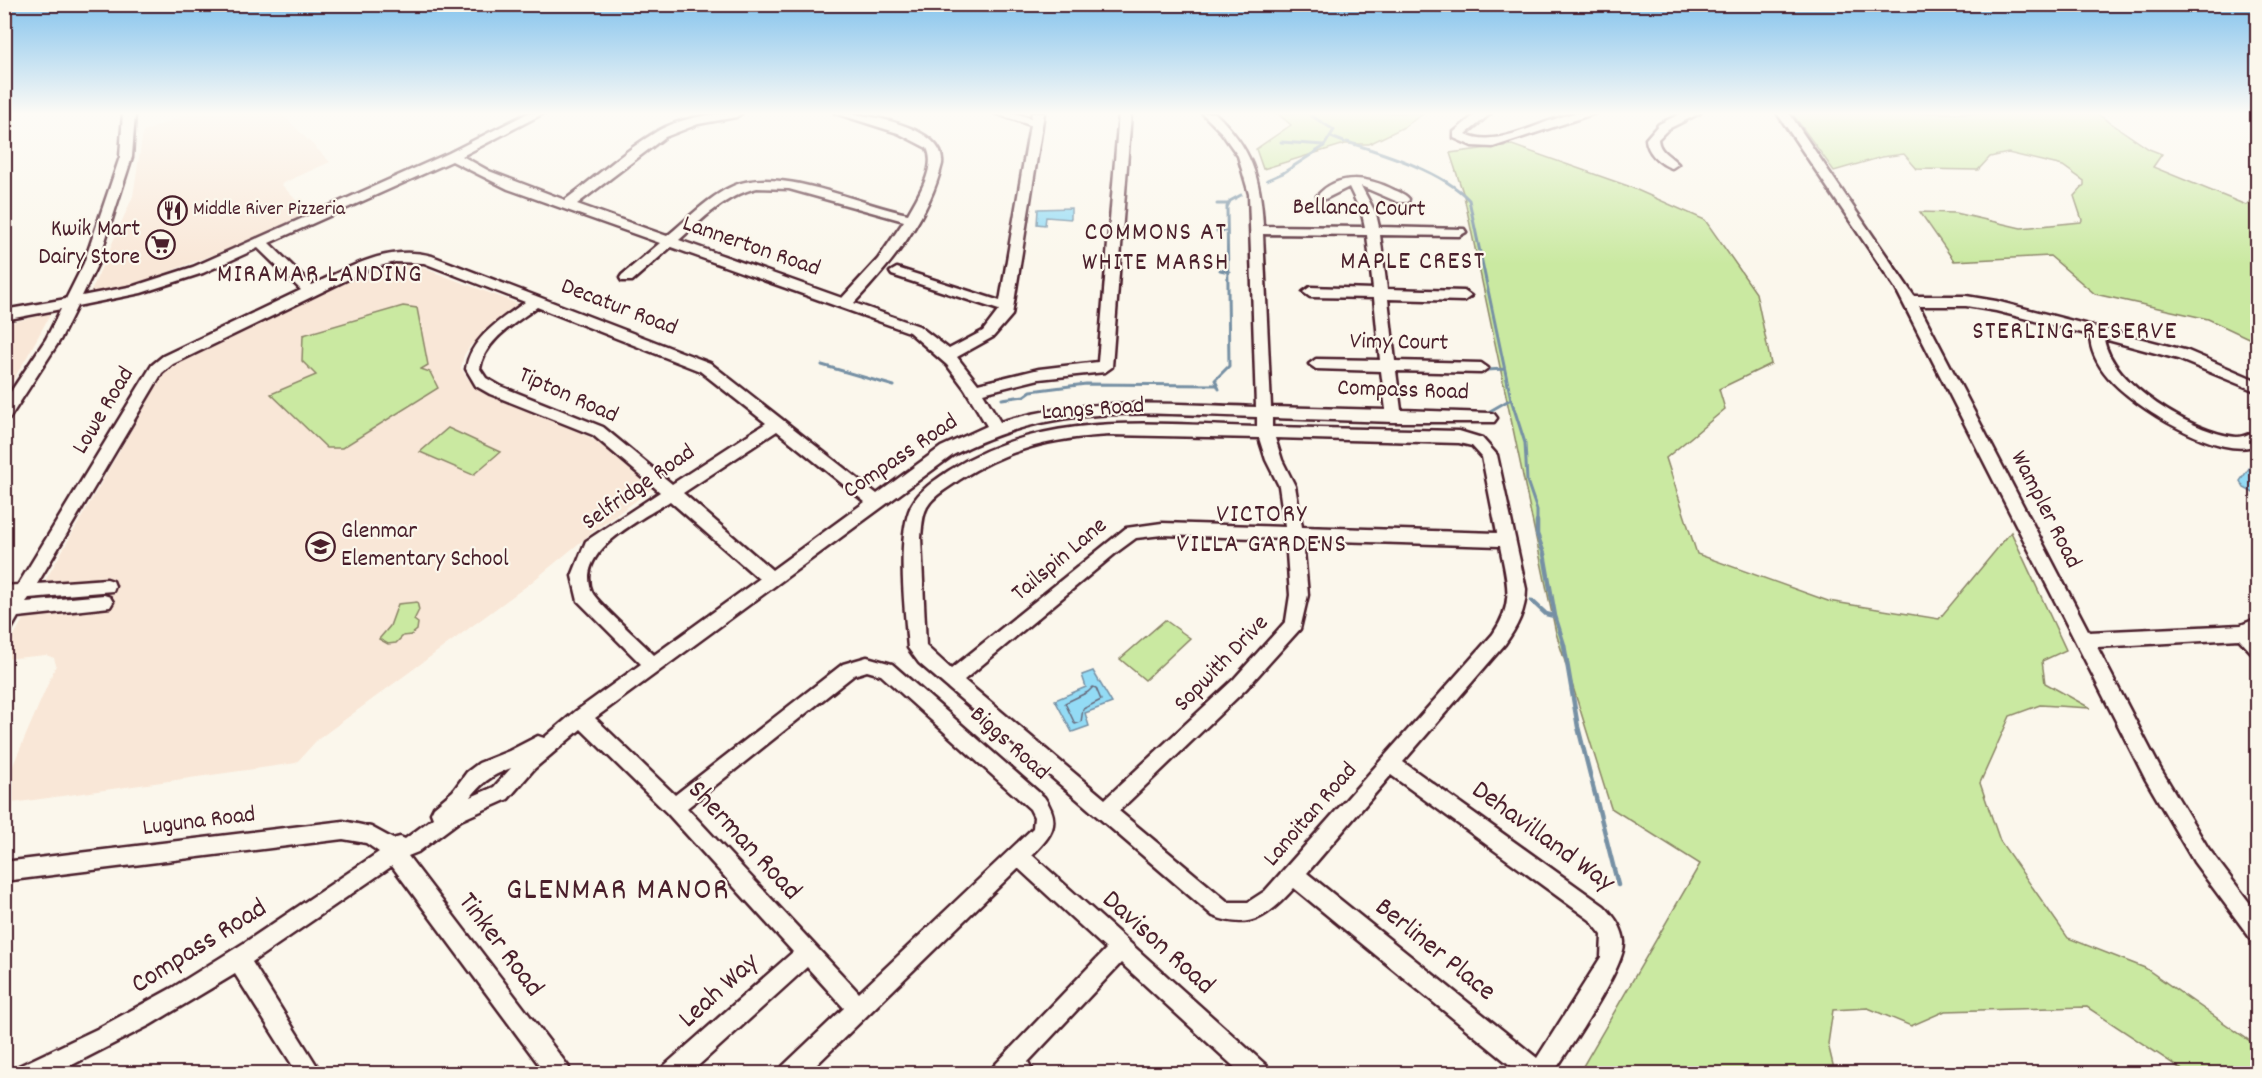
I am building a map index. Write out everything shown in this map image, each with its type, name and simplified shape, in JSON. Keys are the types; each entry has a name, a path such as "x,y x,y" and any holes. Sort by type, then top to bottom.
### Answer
{"street":[{"path":"4,414 53,339 73,303 91,263 124,163"},
{"path":"4,315 128,292 168,281 261,243 437,163"},
{"name":"Lannerton Road","path":"466,163 485,174 566,206 846,303 914,329 949,355 996,428"},
{"path":"566,206 622,163"},
{"path":"846,303 888,257 914,219 936,163"},
{"path":"949,355 988,334 1001,321 1007,306 1030,163"},
{"name":"Compass Road","path":"974,391 1020,377 1071,369 1105,367 1121,163"},
{"name":"Sopwith Drive","path":"1104,812 1240,684 1294,624 1299,595 1295,533 1290,495 1272,456 1265,432 1258,230 1253,182 1247,163"},
{"name":"Wampler Road","path":"1818,163 1862,225 1910,301 2172,810 2209,867 2258,932"},
{"path":"1323,196 1352,181 1368,183 1403,199"},
{"path":"1352,181 1369,214 1373,231 1395,417"},
{"path":"627,278 723,197 738,189 765,183 790,185 886,214 914,219"},
{"name":"Bellanca Court","path":"1258,230 1459,232"},
{"path":"261,243 310,291"},
{"name":"Decatur Road","path":"310,291 380,260 416,256 694,361 714,373 878,503"},
{"path":"897,272 994,305 1007,306"},
{"name":"Lowe Road","path":"7,616 158,369 168,360 310,291"},
{"path":"1310,292 1464,296"},
{"name":"Tipton Road","path":"535,301 483,344 473,365 475,374 481,382 495,390 598,431 673,491 771,579"},
{"path":"1910,301 1966,301 1996,306 2183,356 2258,387"},
{"path":"2097,333 2101,356 2112,374 2146,404 2218,439 2246,444 2254,441 2258,436"},
{"name":"Vimy Court","path":"1316,364 1481,368"},
{"name":"Compass Road","path":"27,1074 114,1033 239,961 393,852 460,797 474,777 486,769 516,758 582,717 947,452 996,428 1042,415 1103,408 1489,418"},
{"name":"Selfridge Road","path":"654,666 584,596 580,576 587,556 604,536 778,423"},
{"name":"Langs Road","path":"951,680 917,648 914,523 922,501 933,490 972,464 997,451 1033,438 1057,433 1110,429 1445,437"},
{"name":"Lanoitan Road","path":"951,680 1220,909 1233,914 1244,914 1262,907 1450,697 1510,622 1517,600 1517,589 1487,450 1473,440 1445,437"},
{"name":"Tailspin Lane","path":"951,680 1132,532 1162,529 1507,540"},
{"path":"4,593 24,591 106,594 7,616"},
{"path":"2083,640 2250,628 2258,648"},
{"name":"Biggs Road","path":"674,807 849,669 861,664 873,664 886,669 1037,803 1044,812 1045,822 1041,832 791,1074"},
{"name":"Compass Road","path":"393,852 411,846 454,814 501,793 527,763 582,717"},
{"name":"Sherman Road","path":"582,717 674,807 859,1009"},
{"name":"Dehavilland Way","path":"1389,763 1597,913 1608,923 1613,932 1614,952 1609,963 1540,1074"},
{"name":"Luguna Road","path":"4,872 344,830 369,834 381,839 393,852"},
{"name":"Tinker Road","path":"393,852 560,1074"},
{"name":"Davison Road","path":"1018,855 1259,1074"},
{"name":"Berliner Place","path":"1292,874 1540,1074"},
{"path":"1013,1070 1120,949"},
{"name":"Leah Way","path":"672,1074 807,952"},
{"path":"239,961 311,1074"}],"shaded area":[{"path":"138,163 327,163 281,184 310,215 147,280 89,296 133,196"},
{"name":"Glenmar Elementary School","path":"393,262 407,262 519,304 471,345 464,355 461,368 468,379 488,394 569,426 607,447 652,489 594,531 528,585 317,740 296,763 5,804 5,784 56,665 54,658 46,655 5,659 5,651 164,373 185,357 374,268"},
{"path":"51,313 27,357 5,393 5,324"}],"green space":[{"path":"1261,163 1282,163 1263,169"},
{"path":"1453,163 1564,163 1628,186 1705,220 1756,293 1771,364 1719,389 1725,409 1666,458 1697,554 1828,601 1939,619 2011,532 2066,650 2042,661 2045,683 2090,708 2040,705 2010,716 1980,783 2000,841 2068,938 2145,968 2257,1046 2257,1073 2187,1073 2087,1007 1945,1011 1911,1026 1868,1008 1833,1010 1828,1044 1835,1073 1579,1073 1700,864 1611,808 1556,633 1464,196"},
{"path":"1828,163 1860,163 1834,171"},
{"path":"1912,163 1984,163 1978,170 1917,169"},
{"path":"2052,163 2156,163 2153,167 2246,205 2257,194 2257,342 2208,319 2095,294 2050,256 1954,261 1920,212 1956,213 2021,228 2081,222 2074,196 2084,185 2084,181 2063,166"},
{"path":"403,306 417,308 428,365 421,369 430,372 438,388 342,448 327,448 271,394 316,375 302,361 303,335"},
{"path":"448,428 500,452 473,475 420,452"},
{"path":"417,602 419,610 414,620 418,623 417,630 411,635 403,636 396,643 388,644 379,639 390,626 398,604"},
{"path":"1165,620 1190,638 1145,680 1120,659"}],"water":[{"path":"1071,208 1071,219 1046,217 1045,225 1037,224 1038,209"},
{"path":"2257,457 2258,495 2244,488 2240,481"},
{"path":"1093,671 1112,703 1085,713 1089,726 1072,732 1055,700 1086,687 1082,675"}],"waterway":[{"path":"1267,180 1298,163"},
{"path":"1408,163 1444,181 1469,200 1511,399"},
{"path":"1228,272 1227,207 1230,201 1241,195"},
{"path":"1217,204 1228,204"},
{"path":"1217,231 1227,231"},
{"path":"1220,270 1228,272"},
{"path":"1219,389 1215,380 1229,366 1228,272"},
{"path":"822,365 894,386"},
{"path":"1487,370 1504,369"},
{"path":"1002,399 1024,396 1031,391 1086,384 1216,385"},
{"path":"1490,411 1511,399"},
{"path":"1511,399 1525,443 1527,481 1537,510 1537,534 1544,554 1555,616 1564,645 1578,727 1618,885"},
{"path":"1532,601 1546,614 1554,616"}],"place":[{"name":"Middle River Pizzeria","path":"172,210"},
{"name":"Kwik Mart Dairy Store","path":"161,244"},
{"name":"Glenmar Elementary School","path":"320,546"}],"district":[{"name":"COMMONS AT WHITE MARSH","path":"1156,248"},
{"name":"MAPLE CREST","path":"1413,262"},
{"name":"MIRAMAR LANDING","path":"320,275"},
{"name":"STERLING RESERVE","path":"2075,332"},
{"name":"VICTORY VILLA GARDENS","path":"1262,530"},
{"name":"GLENMAR MANOR","path":"618,892"}]}
